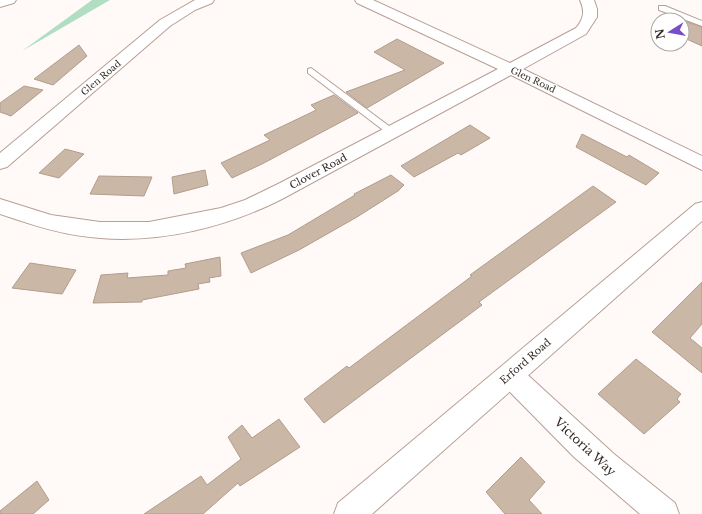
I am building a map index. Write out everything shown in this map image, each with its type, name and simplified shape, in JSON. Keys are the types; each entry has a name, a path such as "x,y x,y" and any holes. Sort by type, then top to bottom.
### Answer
{"street":[{"path":"0,3 9,0"},
{"name":"Glen Road","path":"4,154 165,23 190,7 207,0"},
{"name":"Glen Road","path":"362,0 510,69 702,164"},
{"name":"Clover Road","path":"0,206 54,223 97,231 130,232 181,226 225,215 251,205 298,182 581,31 587,26 591,17 591,8 588,0"},
{"name":"Erford Road","path":"349,514 702,209"},
{"name":"Victoria Way","path":"510,374 607,468 664,514"}],"lane":[{"path":"662,8 702,24"},
{"path":"311,71 390,132"}],"green space":[{"path":"92,0 110,0 22,51"}],"building":[{"path":"690,23 702,27 702,46 690,41"},
{"path":"397,39 444,63 367,108 346,92 405,70 374,52"},
{"path":"79,45 87,56 53,85 34,79"},
{"path":"24,86 43,90 11,116 0,112 0,103"},
{"path":"334,95 358,113 262,164 232,178 221,163 270,140 264,135 316,110 311,105"},
{"path":"470,125 490,138 461,155 458,153 414,177 401,166"},
{"path":"582,134 627,157 629,155 659,173 646,185 576,147"},
{"path":"65,149 84,154 59,178 39,173"},
{"path":"205,170 208,185 174,194 172,177"},
{"path":"391,175 404,185 398,191 357,217 299,250 251,273 241,253 288,235 355,195 354,194"},
{"path":"99,176 152,177 144,196 90,194"},
{"path":"593,186 616,202 479,302 482,305 324,423 304,399 347,366 349,368 472,276 470,275"},
{"path":"220,257 221,276 209,278 210,282 198,284 199,289 142,300 142,302 93,303 101,275 128,273 127,278 168,275 168,271 186,268 185,264"},
{"path":"30,263 76,270 62,294 12,288"},
{"path":"702,282 702,324 690,338 702,348 702,373 652,332"},
{"path":"636,359 681,394 677,399 680,402 644,434 598,394"},
{"path":"279,419 300,447 240,486 238,483 203,514 144,514 201,476 207,485 241,459 228,437 242,425 252,438"},
{"path":"521,457 545,482 529,500 542,514 505,514 486,492"},
{"path":"37,481 49,500 33,514 0,514 0,511"}]}
